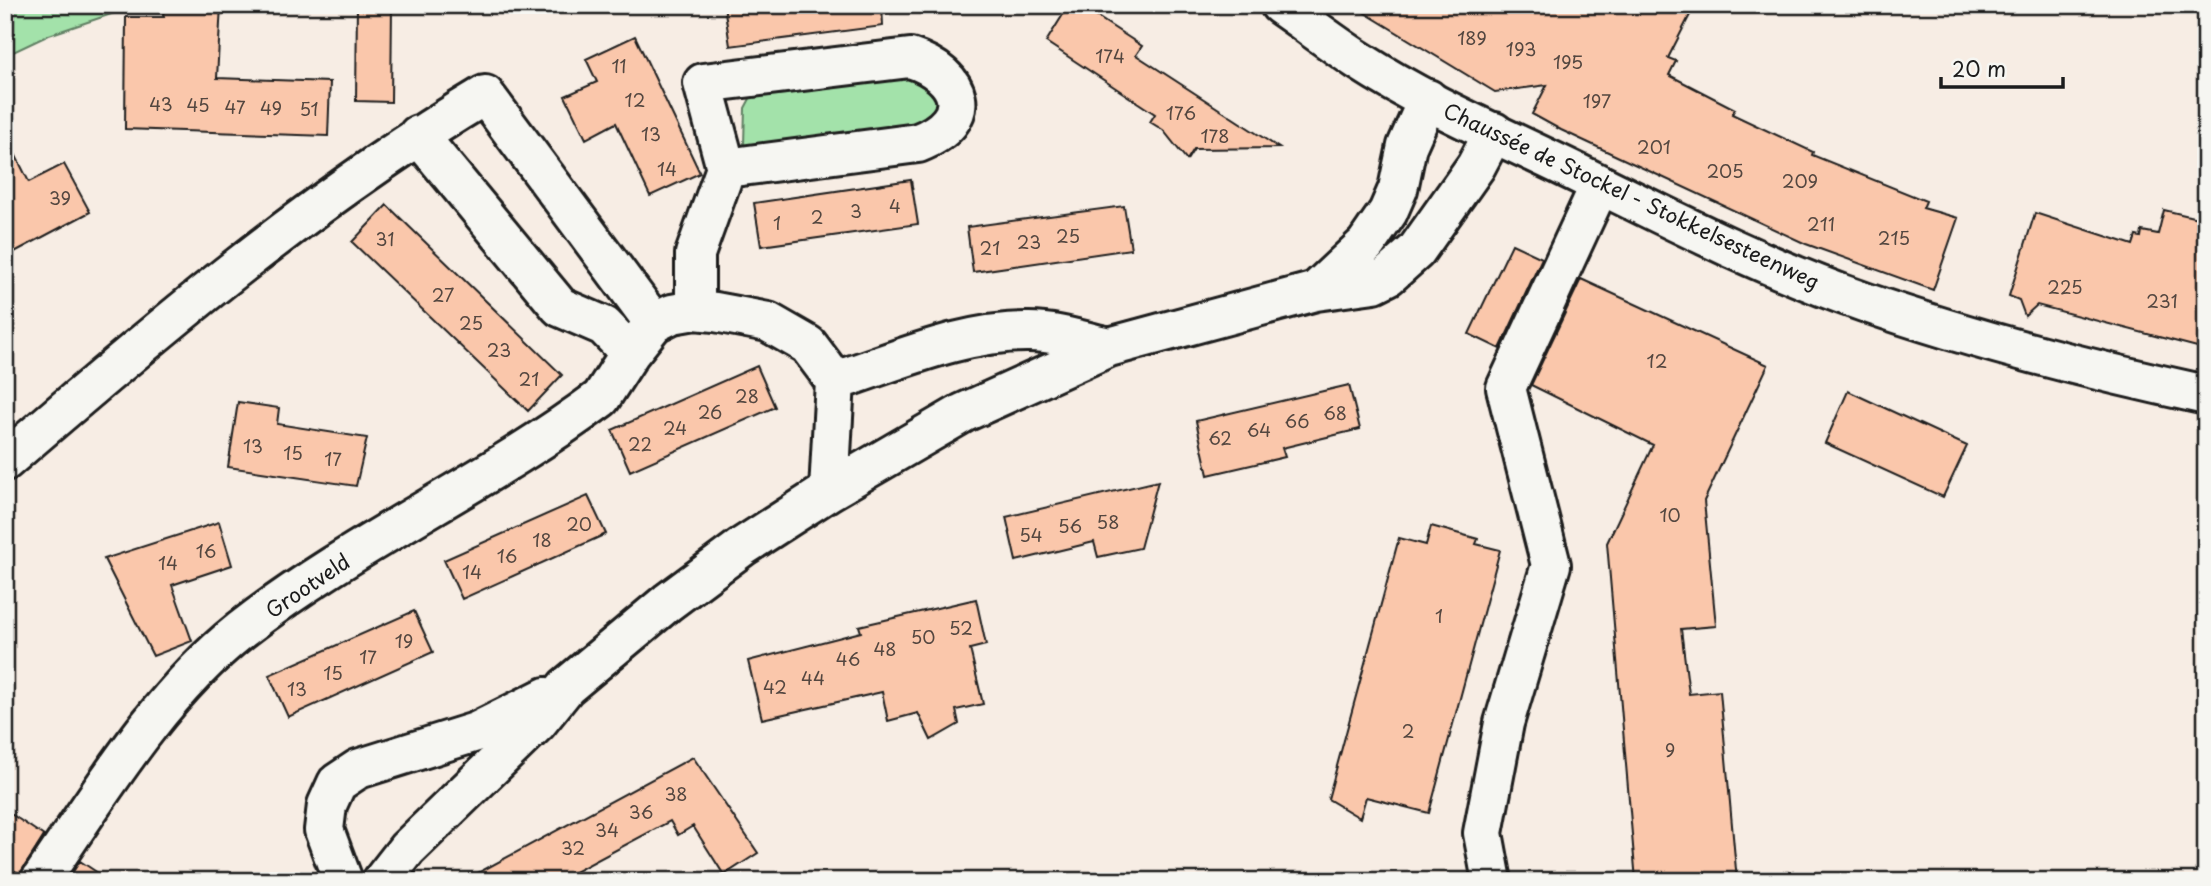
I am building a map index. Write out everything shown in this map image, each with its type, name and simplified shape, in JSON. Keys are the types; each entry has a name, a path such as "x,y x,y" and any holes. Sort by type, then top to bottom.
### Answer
{"street":[{"name":"Chaussée de Stockel - Stokkelsesteenweg","path":"1280,5 1360,61 1428,99 1600,185 1763,261 1862,302 2037,356 2206,395"},
{"path":"695,310 695,254 726,168 703,83 910,58 930,65 953,84 958,102 953,119 935,136 918,143 726,168"},
{"path":"5,461 177,313 418,135 485,95 654,323 672,314 695,310 768,322 808,345 835,381 829,491"},
{"path":"1316,290 1366,244 1388,212 1398,189 1407,146 1428,99"},
{"path":"382,881 407,849 537,723 566,687 667,602 742,547 829,491 963,413 1109,347 1316,290 1374,283 1399,268 1416,250 1476,166 1494,132"},
{"path":"418,135 560,307 604,326 630,353"},
{"path":"1492,881 1483,833 1504,723 1551,565 1506,388 1600,185"},
{"name":"Grootveld","path":"40,881 130,751 170,700 240,631 327,570 584,411 607,391 630,353 654,323"},
{"path":"835,381 975,336 1005,332 1059,335 1109,347"},
{"path":"343,881 324,830 327,804 337,783 358,769 476,732 566,687"}],"green space":[{"path":"5,5 138,5 49,35 5,56"},
{"path":"896,70 941,93 932,123 757,152 744,145 745,108 752,95"}],"building":[{"path":"162,5 221,5 217,78 330,82 328,136 125,129 126,17 164,17"},
{"path":"357,5 392,5 391,102 356,101"},
{"path":"724,5 882,5 883,26 730,46"},
{"path":"1069,5 1079,5 1142,46 1136,55 1279,148 1194,149 1187,160 1163,130 1150,122 1155,114 1046,42"},
{"path":"1352,5 1695,5 1668,58 1676,61 1669,75 1735,109 1732,114 1813,152 1812,155 1926,201 1923,208 1958,218 1933,290 1806,244 1561,130 1532,114 1547,85 1495,92"},
{"path":"635,36 700,173 650,196 616,123 586,139 565,96 597,82 586,59"},
{"path":"5,134 29,182 64,164 90,212 5,257"},
{"path":"911,180 918,224 761,246 754,203"},
{"path":"387,205 562,375 528,411 352,242"},
{"path":"1124,206 1131,249 973,272 967,227"},
{"path":"2164,210 2206,220 2206,327 2201,348 2037,305 2025,316 2019,300 2009,296 2035,213 2133,245 2136,236 2141,237 2142,231 2158,234"},
{"path":"1512,244 1542,258 1500,349 1469,334"},
{"path":"1581,279 1768,365 1704,501 1716,626 1681,629 1689,694 1720,691 1737,881 1636,881 1607,543 1653,445 1531,385"},
{"path":"757,366 775,407 630,471 612,430"},
{"path":"1349,385 1360,429 1282,448 1285,457 1208,475 1196,421"},
{"path":"1848,391 1967,446 1943,497 1825,443"},
{"path":"238,402 279,408 277,424 367,438 356,486 228,467"},
{"path":"1158,481 1140,548 1098,557 1094,542 1016,561 1006,517"},
{"path":"588,496 606,534 462,599 444,560"},
{"path":"219,522 232,565 172,585 192,641 153,656 104,559"},
{"path":"1431,526 1478,539 1476,544 1500,550 1429,813 1366,797 1360,818 1328,799 1399,538 1426,545"},
{"path":"976,599 986,645 970,649 983,704 956,710 959,724 931,740 918,713 888,721 882,692 762,719 748,661 861,632 859,626"},
{"path":"414,611 433,652 288,717 269,675"},
{"path":"693,757 758,853 724,875 693,826 678,835 670,821 558,881 463,881"},
{"path":"5,810 44,836 20,874 5,865"},
{"path":"80,861 110,881 67,881"}]}
